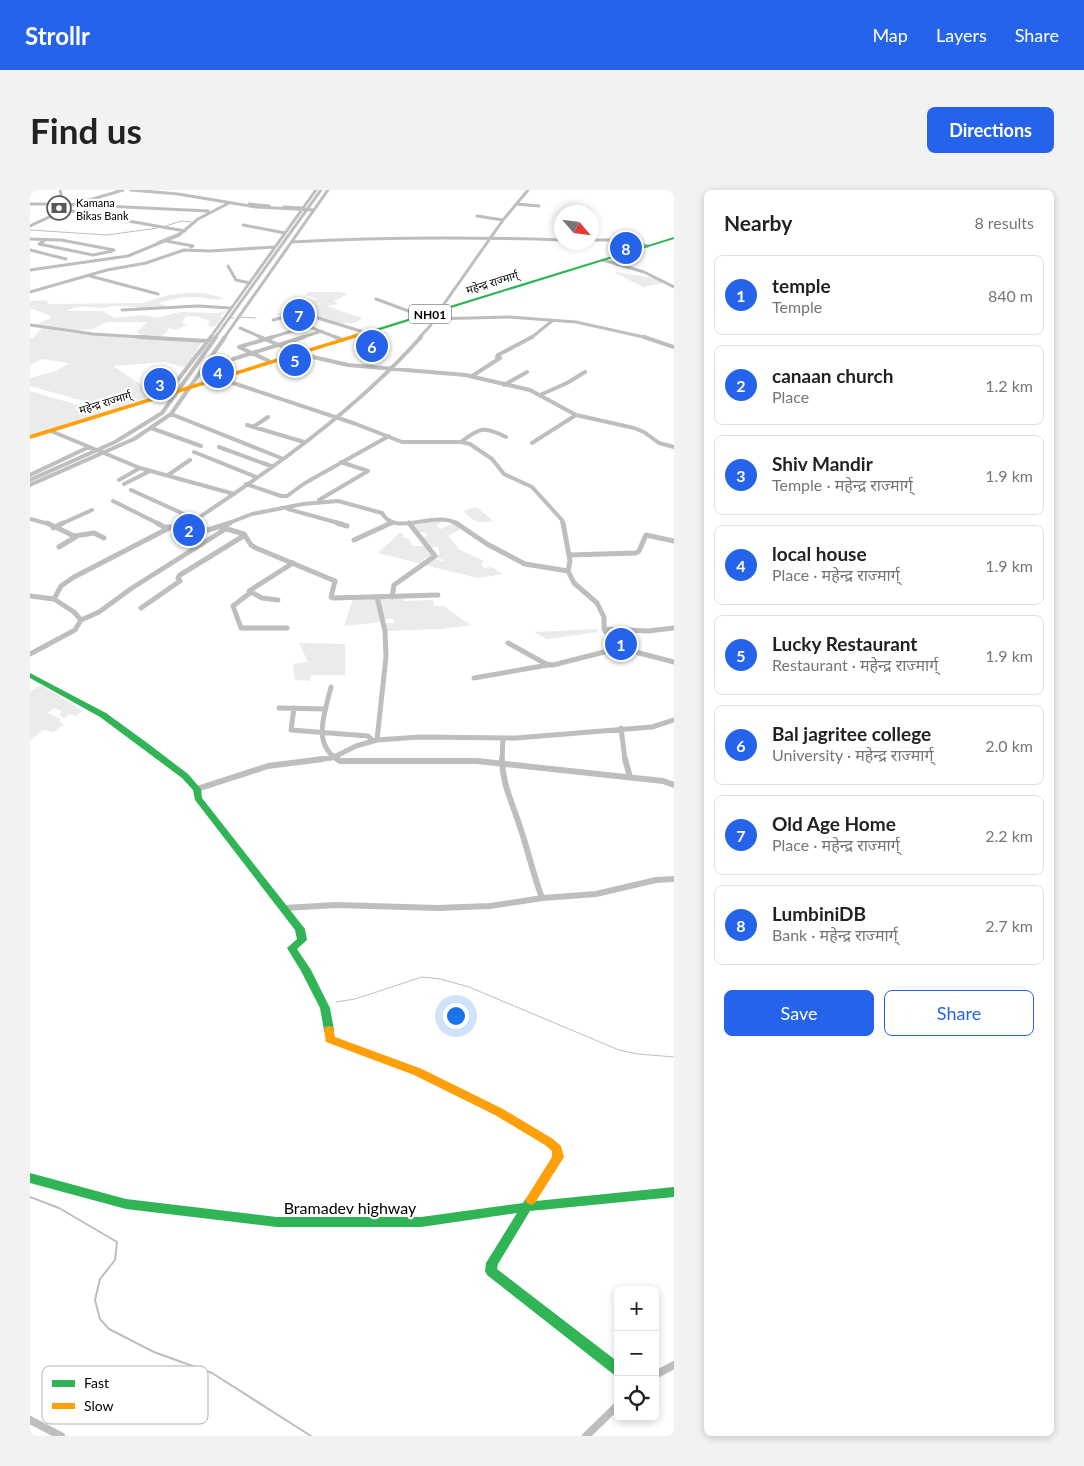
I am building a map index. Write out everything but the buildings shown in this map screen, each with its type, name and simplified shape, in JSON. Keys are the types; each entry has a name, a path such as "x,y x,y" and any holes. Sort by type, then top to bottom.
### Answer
{"main road":[{"name":"महेन्द्र राज्मार्ग्","path":"30,437 343,340 426,318 446,308 674,238"},
{"path":"30,675 103,715 185,776 197,789 198,798 300,929 302,940 292,948 326,1008 330,1039 418,1072 499,1112 549,1142 557,1150 558,1157 492,1262 491,1271 614,1367"},
{"name":"Bramadev highway","path":"30,1178 126,1204 276,1222 421,1222 526,1207 674,1192"}],"street":[{"path":"60,190 63,204"},
{"path":"30,226 74,205 123,190"},
{"path":"131,190 178,194 256,207 313,210"},
{"path":"167,395 316,190"},
{"path":"30,485 134,439 171,414 328,190"},
{"path":"446,308 444,304 502,220 528,190"},
{"path":"30,270 124,257 183,231 198,219 228,203"},
{"path":"30,204 208,211"},
{"path":"516,204 538,206"},
{"path":"66,210 183,231"},
{"path":"477,216 502,220"},
{"path":"30,222 38,223"},
{"path":"243,225 286,233"},
{"path":"292,242 363,238 554,240"},
{"path":"30,239 61,240 114,250 93,255 39,244 45,240"},
{"path":"30,292 107,270 146,263 187,250 193,246 165,240"},
{"path":"599,240 620,240 648,246"},
{"path":"187,250 232,250 274,247"},
{"path":"30,250 66,259"},
{"path":"602,260 652,275 674,287"},
{"path":"228,266 236,280 250,283"},
{"path":"90,276 158,294"},
{"path":"376,300 407,309 426,318 509,317 576,322 642,336 674,347"},
{"path":"122,310 198,306 231,308"},
{"path":"298,312 305,316 367,333"},
{"path":"273,320 284,317 343,340"},
{"path":"54,599 62,586 74,577 171,528 188,525 197,520 304,442 392,369 431,325 426,318"},
{"path":"472,376 500,358 498,355 527,341 552,321"},
{"path":"30,325 93,334 208,341"},
{"path":"271,362 239,347 309,326"},
{"path":"240,328 300,354 348,365 472,376 530,390 576,415 634,428 644,432 658,443 674,448"},
{"path":"233,359 322,332"},
{"path":"504,385 527,372"},
{"path":"540,395 567,383 585,372"},
{"path":"218,378 336,417 402,442 461,442 470,444 492,459 504,474 532,487 546,500 562,520 569,556 568,571 574,583 597,603 604,617 604,629 612,641 620,648 674,662"},
{"path":"171,414 281,458"},
{"path":"532,443 576,415"},
{"path":"253,426 268,417"},
{"path":"248,424 304,442"},
{"path":"151,428 201,446"},
{"path":"461,442 478,429 489,429 506,436"},
{"path":"51,430 140,468 234,494"},
{"path":"246,484 281,496 287,496 305,483 389,436"},
{"path":"30,475 89,447"},
{"path":"219,447 271,466"},
{"path":"194,452 256,477"},
{"path":"168,475 190,460"},
{"path":"314,503 368,471 341,462"},
{"path":"119,480 140,468"},
{"path":"124,484 150,471"},
{"path":"131,490 197,520"},
{"path":"188,525 206,530 243,519 252,514 338,500 382,513 386,520 392,523 409,524 442,518 454,522 487,544 525,564 568,571"},
{"path":"113,501 164,527 171,528"},
{"path":"286,508 347,526"},
{"path":"53,528 92,510"},
{"path":"30,519 44,522 71,536 94,532 104,538"},
{"path":"354,540 392,523"},
{"path":"392,596 394,585 435,556 409,524"},
{"path":"218,526 245,535 253,547 335,581 331,597 333,598 438,595"},
{"path":"30,654 75,630 81,620 99,612 132,588 228,528"},
{"path":"141,608 180,582 178,578 180,575 245,535"},
{"path":"59,547 77,536"},
{"path":"569,556 636,554 640,551 646,536 674,541"},
{"path":"287,628 241,628 233,606 250,593 249,591 293,563"},
{"path":"250,593 262,598 278,600"},
{"path":"30,596 54,599 74,612 81,620"},
{"path":"375,740 382,712 386,647 385,631 377,597"},
{"path":"604,629 648,631 674,628"},
{"path":"508,643 550,665"},
{"path":"474,678 550,665 620,648"},
{"path":"331,687 320,732 324,745 332,758 340,761 418,759 502,762 663,781 674,785"},
{"path":"279,708 326,709"},
{"path":"294,708 291,730 368,736 375,740"},
{"path":"197,789 268,766 332,758 356,746 375,740 420,737 503,738 652,727 674,720"},
{"path":"621,728 624,755 630,777"},
{"path":"503,738 502,762 506,792 521,828 532,871 542,898"},
{"path":"284,908 320,904 449,908 492,906 542,898 579,897 606,893 657,879 674,879"},
{"path":"659,1373 674,1365"},
{"path":"586,1436 614,1409"},
{"path":"30,1420 61,1436"}],"shaded area":[{"path":"615,273 659,279 663,283 643,287"},
{"path":"308,292 340,292 348,294 334,301 338,304 327,306 362,318 356,323 331,324 317,319 308,320 297,313 286,316 276,314 288,311 286,307 291,305 290,301 303,297 313,300 318,299 305,295"},
{"path":"204,293 224,298 180,298 158,303 167,306 154,308 83,307 67,311 103,311 115,318 144,315 157,318 180,312 218,313 228,310 220,316 222,318 216,326 210,327 208,324 210,321 199,317 186,316 182,323 188,325 175,330 169,328 160,338 140,336 137,331 146,322 107,322 93,329 66,331 33,325 49,319 51,316 30,308 30,301 46,300 49,304 143,303 168,295"},
{"path":"42,328 71,333 202,342 186,368 165,362 113,366 156,395 112,409 30,386 30,378 56,371 69,363 42,359 30,365 30,338 34,337"},
{"path":"30,391 102,412 30,435"},
{"path":"476,507 494,521 478,522 464,512"},
{"path":"437,519 442,522 436,525 441,529 453,523 461,529 448,536 460,550 484,561 481,564 484,568 491,567 503,574 478,578 424,565 434,558 440,561 445,560 439,559 436,556 440,554 438,547 430,547 422,537 428,536 424,532 418,533 412,523"},
{"path":"400,532 404,534 402,537 409,539 413,546 427,546 433,556 429,559 424,558 428,561 422,564 378,553"},
{"path":"404,596 404,601 433,600 434,606 445,606 471,625 441,629 387,631 383,623 394,623 394,619 382,619 378,598"},
{"path":"376,598 381,622 344,626 353,599"},
{"path":"597,629 598,632 547,639 534,632"},
{"path":"299,643 345,644 345,675 311,675 310,681 295,680 293,664 308,662"},
{"path":"41,685 83,711 76,716 70,714 64,718 59,715 62,711 54,708 47,713 62,719 59,721 64,725 53,732 44,730 30,740 30,692"}],"waterway":[{"path":"215,338 321,190"},
{"path":"249,204 269,206"},
{"path":"284,207 303,208"},
{"path":"166,226 181,221 191,222"},
{"path":"30,230 107,235 158,228"},
{"path":"157,242 179,233"},
{"path":"240,317 256,318"},
{"path":"30,480 115,442 162,413 216,337"},
{"path":"336,1002 355,999 422,977 440,979 469,987 619,1050 638,1054 674,1057"},
{"path":"30,1197 59,1208 117,1242 115,1260 100,1279 95,1300 100,1319 109,1329 154,1352 193,1366"},
{"path":"208,1372 311,1436"}],"traffic: fast":[{"path":"362,334 674,238"},
{"path":"30,675 103,715 185,776 197,789 198,798 300,929 302,940 292,948 306,970 325,1008 329,1030"},
{"path":"30,1178 126,1204 277,1222 421,1222 526,1207 674,1192"},
{"path":"531,1200 492,1263 491,1271 614,1367"}],"traffic: slow":[{"path":"30,437 362,334"},
{"path":"329,1030 330,1039 418,1072 499,1112 549,1142 557,1149 558,1157 531,1200"}],"place":[{"name":"Kamana Bikas Bank","path":"59,208"},
{"name":"LumbiniDB","path":"626,248"},
{"name":"Old Age Home","path":"299,315"},
{"name":"Bal jagritee college","path":"372,346"},
{"name":"Lucky Restaurant","path":"295,360"},
{"name":"local house","path":"218,372"},
{"name":"Shiv Mandir","path":"160,384"},
{"name":"canaan church","path":"189,530"},
{"name":"temple","path":"621,644"}]}
